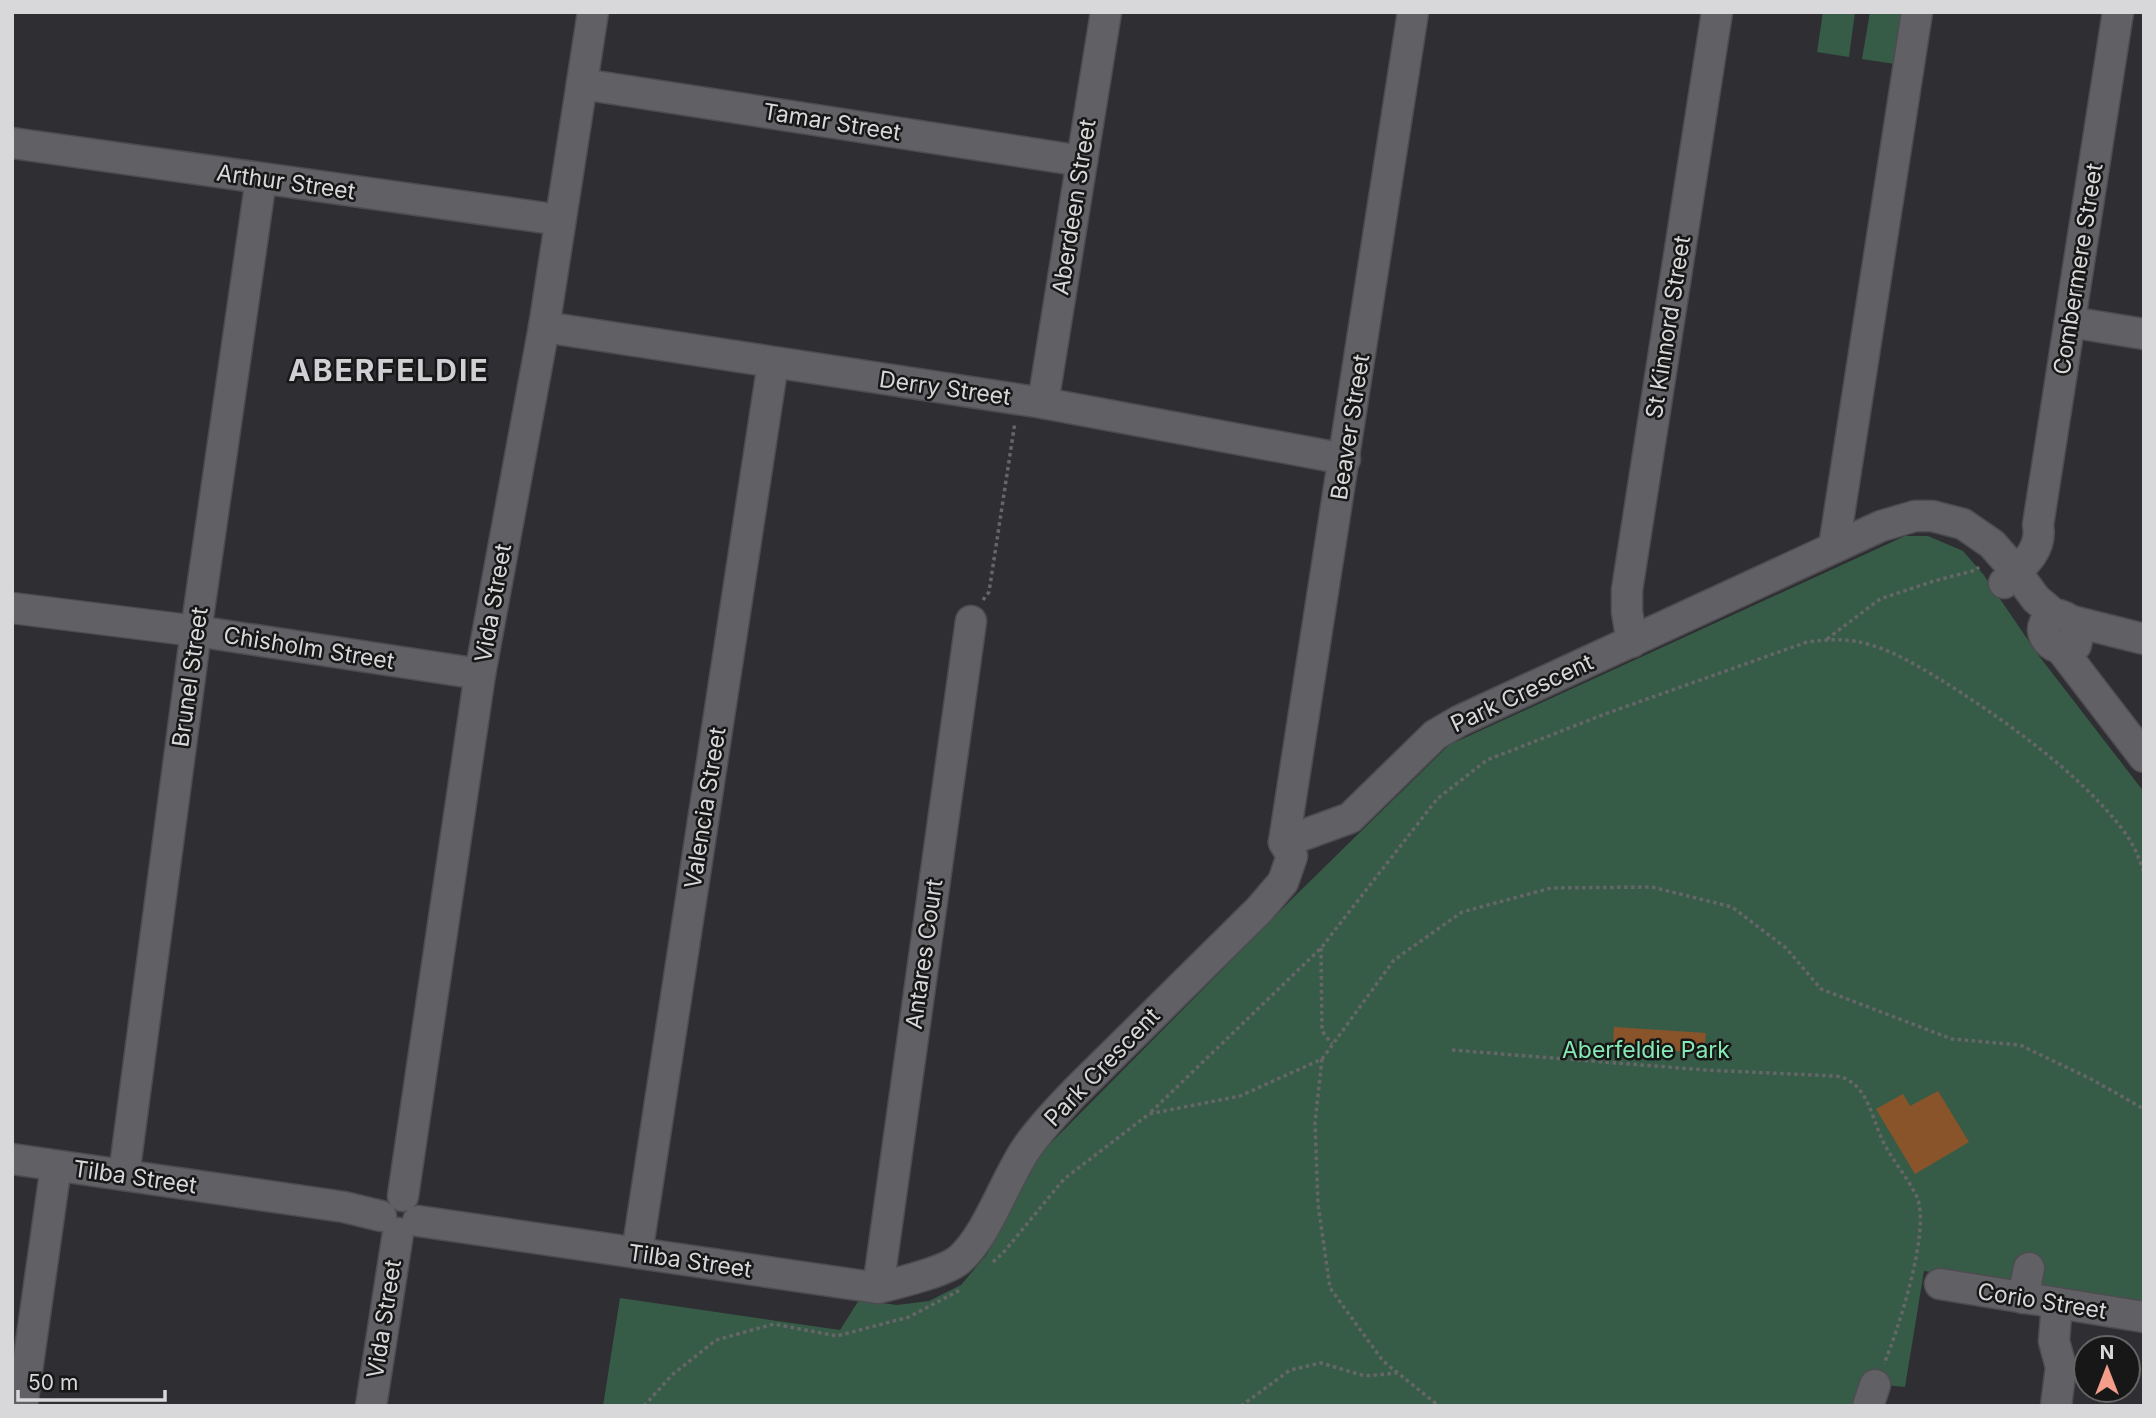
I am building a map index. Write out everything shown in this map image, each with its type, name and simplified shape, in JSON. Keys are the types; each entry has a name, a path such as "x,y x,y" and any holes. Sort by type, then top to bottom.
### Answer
{"street":[{"name":"Vida Street","path":"371,1406 399,1223 420,1214 415,1202 403,1196 480,674 544,327 593,12"},
{"name":"Aberdeen Street","path":"1031,401 1082,161 1106,12"},
{"name":"Beaver Street","path":"1284,842 1413,12"},
{"name":"St Kinnord Street","path":"1633,642 1627,612 1627,590 1717,12"},
{"path":"1834,547 1917,12"},
{"name":"Combermere Street","path":"2001,569 2030,558 2040,534 2038,525 2118,12"},
{"name":"Tamar Street","path":"582,84 1082,161"},
{"name":"Arthur Street","path":"12,143 561,220"},
{"name":"Brunel Street","path":"124,1175 196,631 261,179"},
{"path":"2070,322 2144,334"},
{"name":"Derry Street","path":"544,327 1031,401 1345,460"},
{"name":"Valencia Street","path":"637,1253 773,363"},
{"name":"Park Crescent","path":"971,1270 976,1238 1026,1150 1075,1091 1260,909 1283,882 1292,856 1284,842 1350,818 1435,735 1459,721 1834,547 1914,516 1949,519 1977,534 2001,569 2036,598 2064,634 2093,689 2144,757"},
{"name":"Chisholm Street","path":"12,608 196,631 480,674"},
{"name":"Antares Court","path":"878,1288 971,621"},
{"path":"2064,634 2097,626 2137,637"},
{"name":"Tilba Street","path":"12,1159 344,1207 399,1223 637,1253 878,1288 971,1270"},
{"path":"22,1406 56,1166"},
{"path":"2023,1298 2029,1268"},
{"name":"Corio Street","path":"1940,1284 2144,1317"},
{"path":"2056,1406 2061,1367 2054,1341 2057,1303"}],"path":[{"path":"971,621 989,592 1031,401"},
{"path":"1825,640 1880,599 1976,570 2001,569"},
{"path":"644,1406 672,1375 716,1340 774,1324 837,1336 909,1317 959,1291 971,1270 1003,1253 1063,1180 1149,1114 1321,948 1437,799 1487,760 1605,714 1807,642 1839,638 1872,645 1904,658 1967,696 2052,759 2102,806 2124,830 2136,850 2144,873"},
{"path":"1439,1406 1383,1361 1330,1288 1318,1204 1315,1122 1322,1059 1394,960 1462,912 1551,888 1652,887 1732,906 1786,948 1821,989 1952,1039 2021,1045 2093,1080 2144,1109"},
{"path":"1321,948 1322,1031 1332,1045"},
{"path":"1452,1050 1705,1070 1835,1076 1850,1080 1869,1106 1881,1137 1917,1198 1921,1214 1909,1287 1892,1344 1872,1396"},
{"path":"1149,1114 1240,1096 1322,1059"},
{"path":"1241,1406 1290,1370 1321,1363 1364,1376 1397,1373"}],"green space":[{"path":"1823,12 1855,12 1849,57 1817,52"},
{"path":"1870,12 1904,12 1895,64 1862,59"},
{"name":"Aberfeldie Park","path":"1905,536 1928,536 1963,551 1983,574 2039,656 2144,792 2144,1304 1924,1271 1905,1387 1866,1383 1854,1406 603,1406 620,1298 840,1330 859,1300 897,1305 929,1301 961,1285 987,1254 1040,1154 1295,896 1449,745"}],"building":[{"path":"1614,1027 1706,1033 1704,1053 1613,1047"},
{"path":"1938,1091 1969,1142 1915,1174 1876,1109 1903,1094 1910,1106"}],"district":[{"name":"ABERFELDIE","path":"389,371"}]}
